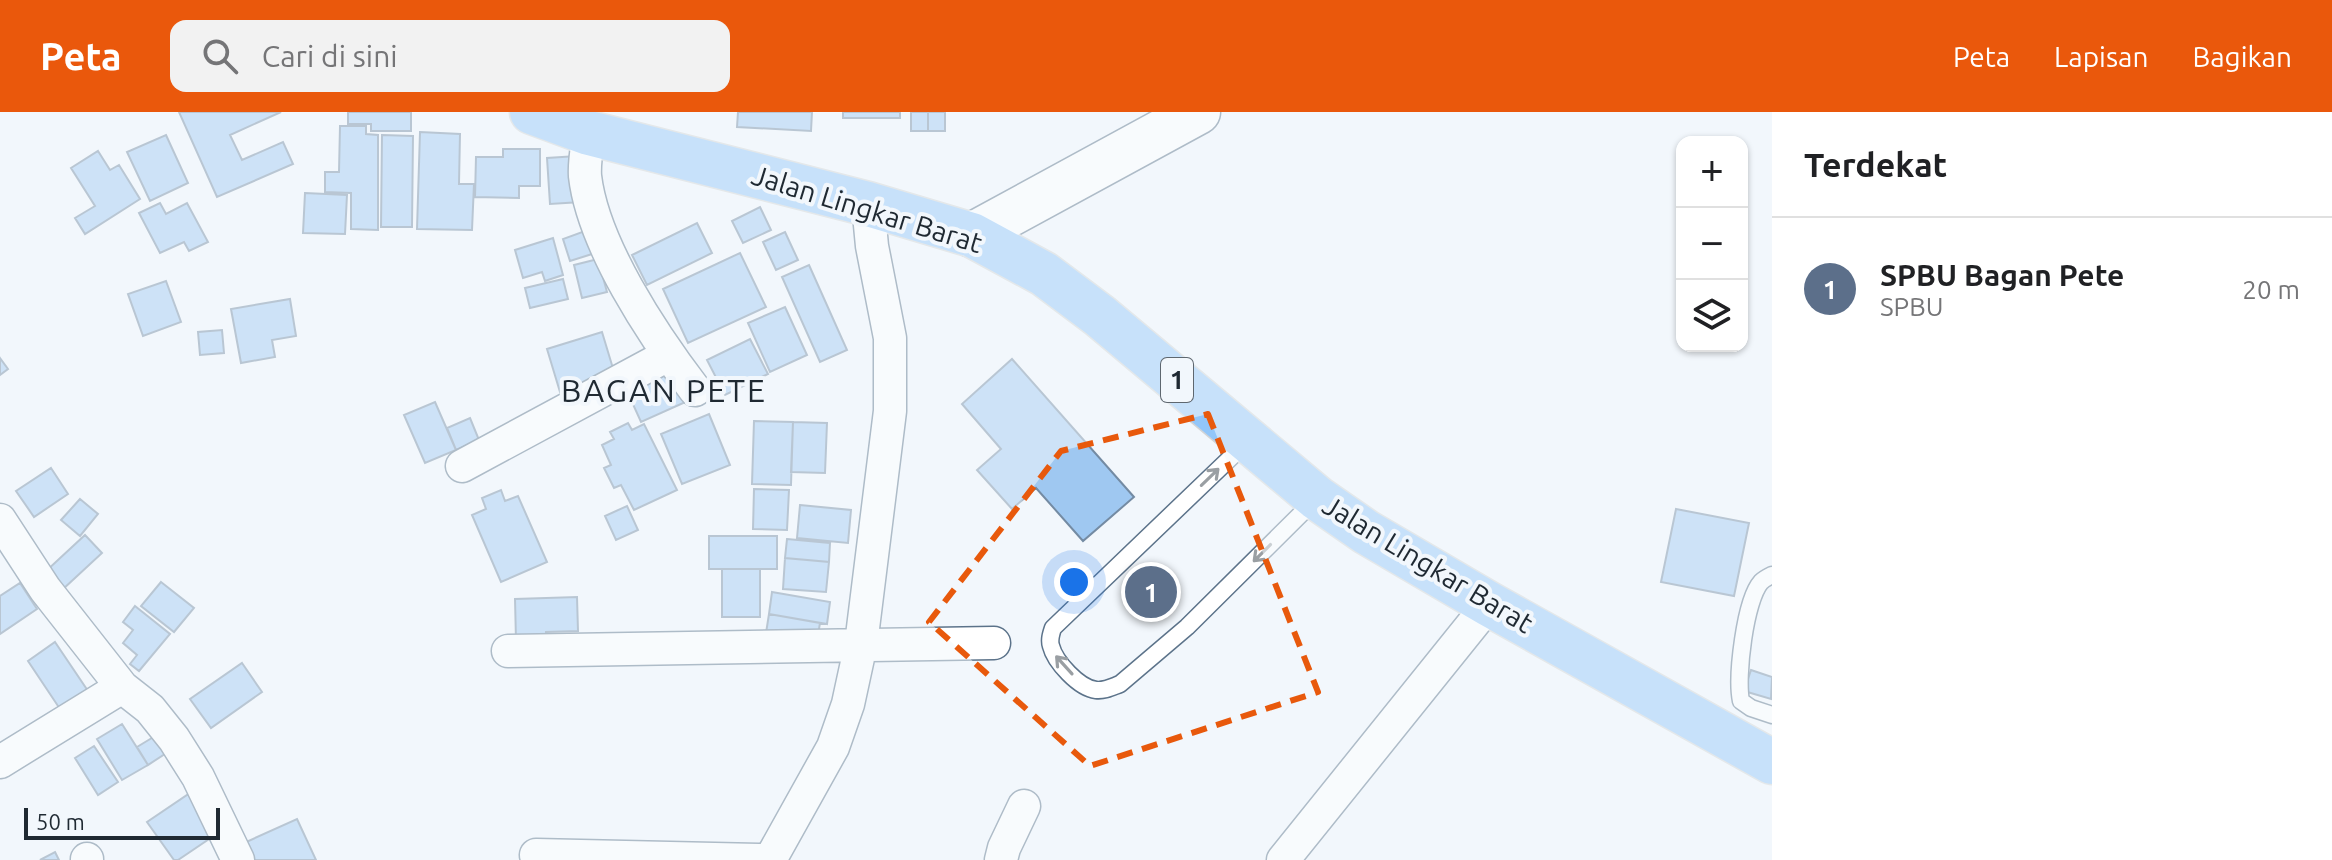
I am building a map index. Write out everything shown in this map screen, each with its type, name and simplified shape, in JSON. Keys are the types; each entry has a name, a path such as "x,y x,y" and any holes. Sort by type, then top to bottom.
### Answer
{"highway":[{"name":"Jalan Lingkar Barat","path":"532,112 589,133 868,204 972,235 1044,274 1100,316 1317,498 1366,532 1772,762"}],"main road":[{"path":"972,235 1198,112"}],"street":[{"path":"589,133 585,173 593,216 612,259 668,355 695,390"},
{"path":"770,860 833,747 848,704 861,644 890,411 890,338 872,246 868,204"},
{"path":"462,466 668,355"},
{"path":"0,520 45,589 122,687 150,709 174,739 198,777 238,860"},
{"path":"1283,860 1489,604"},
{"path":"508,651 994,643"},
{"path":"0,762 122,687"},
{"path":"1001,860 1024,806"},
{"path":"536,855 759,860"}],"lane":[{"path":"1248,440 1053,628 1050,641 1053,652 1064,668 1087,687 1108,689 1120,684 1187,627 1317,498"},
{"path":"1772,575 1760,583 1752,600 1740,658 1738,687 1741,701 1772,715"}],"highlighted area":[{"path":"1208,414 1318,692 1090,766 929,622 1061,451"}],"building":[{"path":"179,112 281,112 230,135 242,160 283,142 293,164 217,197"},
{"path":"348,112 411,112 411,131 371,131 371,124 348,124"},
{"path":"738,112 812,112 811,131 737,127"},
{"path":"843,112 900,112 900,118 843,118"},
{"path":"911,112 928,112 928,131 911,131"},
{"path":"928,112 945,112 945,131 928,131"},
{"path":"340,126 366,126 366,134 378,135 378,230 351,229 351,193 325,192 325,172 339,172"},
{"path":"420,132 460,134 459,184 474,184 472,230 417,229"},
{"path":"166,135 188,183 150,201 127,152"},
{"path":"382,135 413,136 412,227 381,227"},
{"path":"503,149 540,149 540,186 519,186 519,198 475,197 476,157 503,157"},
{"path":"98,151 110,170 119,165 140,199 85,234 75,218 95,206 71,168"},
{"path":"577,156 581,202 550,204 547,158"},
{"path":"305,193 347,195 345,234 303,233"},
{"path":"160,203 166,214 187,203 208,242 189,251 184,242 160,253 139,213"},
{"path":"760,207 771,230 743,243 732,221"},
{"path":"697,223 712,253 647,285 632,255"},
{"path":"585,231 592,254 570,261 563,239"},
{"path":"785,232 798,260 776,270 763,242"},
{"path":"553,238 563,275 545,281 542,272 523,278 515,250"},
{"path":"740,253 766,307 688,343 663,289"},
{"path":"598,259 607,292 582,298 574,265"},
{"path":"809,265 847,350 820,362 782,277"},
{"path":"563,279 568,299 530,308 525,288"},
{"path":"166,281 181,322 143,336 128,294"},
{"path":"290,299 296,336 272,340 275,357 241,363 231,309"},
{"path":"785,307 807,355 770,372 748,323"},
{"path":"222,330 224,353 200,355 198,332"},
{"path":"602,332 615,375 560,392 547,349"},
{"path":"750,339 768,374 725,395 707,360"},
{"path":"0,358 8,369 0,375"},
{"path":"1012,359 1134,497 1083,541 1036,488 1012,509 977,470 1001,449 962,404"},
{"path":"675,369 690,400 641,422 627,391"},
{"path":"435,402 456,450 425,463 404,415"},
{"path":"709,414 730,465 682,484 661,434"},
{"path":"470,418 479,440 456,450 447,428"},
{"path":"754,421 793,422 791,485 752,484"},
{"path":"793,422 827,423 825,473 791,472"},
{"path":"628,423 632,430 644,424 677,490 634,510 621,485 614,488 604,468 611,465 602,445 614,439 610,432"},
{"path":"51,468 68,494 34,517 16,491"},
{"path":"754,489 789,490 787,530 753,529"},
{"path":"501,490 505,501 518,496 547,562 501,582 472,515 486,509 482,498"},
{"path":"80,499 98,514 80,536 61,520"},
{"path":"800,505 851,510 848,543 797,538"},
{"path":"627,506 638,530 616,540 605,516"},
{"path":"1676,509 1749,523 1734,596 1661,582"},
{"path":"85,535 102,553 62,590 45,572"},
{"path":"709,536 777,536 777,569 709,569"},
{"path":"787,539 830,543 829,562 785,558"},
{"path":"785,558 829,562 826,592 783,589"},
{"path":"722,569 760,569 760,617 722,617"},
{"path":"161,582 194,608 174,632 141,606"},
{"path":"20,583 37,609 0,634 0,596"},
{"path":"772,592 830,602 827,624 769,614"},
{"path":"577,597 578,631 546,632 546,641 516,641 515,599"},
{"path":"135,606 170,634 139,671 130,664 137,655 123,643 133,630 123,622"},
{"path":"769,614 820,623 817,641 766,633"},
{"path":"55,642 88,691 60,709 28,661"},
{"path":"242,663 262,692 211,728 190,699"},
{"path":"1751,670 1772,677 1771,699 1744,691"},
{"path":"122,724 148,765 122,780 97,739"},
{"path":"160,733 171,750 148,765 137,747"},
{"path":"94,746 118,782 98,795 75,758"},
{"path":"190,793 218,833 174,860 147,822"},
{"path":"297,819 316,860 252,860 244,843"},
{"path":"55,852 59,860 40,860"}],"place":[{"name":"SPBU Bagan Pete","path":"1151,592"}],"district":[{"name":"BAGAN PETE","path":"664,391"}]}
